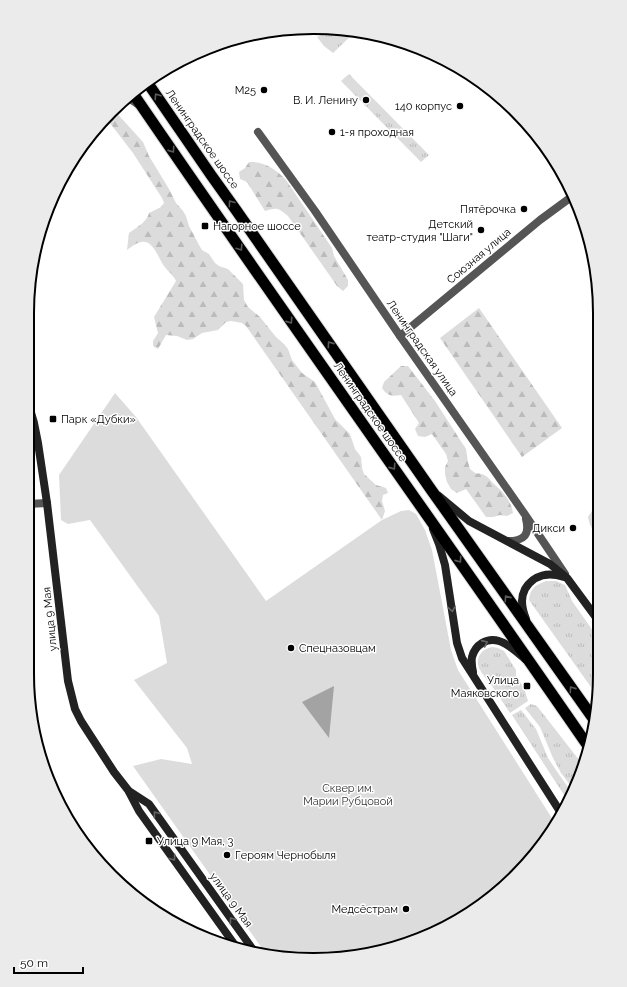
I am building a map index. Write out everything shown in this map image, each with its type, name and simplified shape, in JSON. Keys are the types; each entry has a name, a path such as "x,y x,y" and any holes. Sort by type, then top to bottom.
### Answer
{"highway":[{"name":"Ленинградское шоссе","path":"150,87 432,491 590,714"},
{"name":"Ленинградское шоссе","path":"136,98 267,289 429,517 584,741"}],"main road":[{"name":"улица 9 Мая","path":"34,423 47,503 68,681 75,709 81,721 114,772 128,790 139,811 231,940"},
{"path":"432,491 469,520 550,564 567,578 593,613"},
{"path":"429,517 445,565 458,643 462,658 558,809"},
{"path":"530,630 524,613 522,601 522,595 530,582 537,577 552,574 567,578"},
{"path":"473,675 473,653 480,644 487,640 498,641 505,644 533,666"},
{"name":"улица 9 Мая","path":"128,790 149,804 250,946"}],"street":[{"path":"132,100 142,107"},
{"name":"Ленинградская улица","path":"258,132 315,211 400,336 526,516 567,578"},
{"name":"Союзная улица","path":"400,336 540,220 568,199"},
{"path":"34,504 47,503"},
{"path":"508,541 520,540 527,533 526,516"},
{"path":"543,575 550,564 548,550"}],"green space":[{"path":"322,34 351,36 333,53 324,46 317,37"},
{"path":"349,74 429,155 421,162 341,81"},
{"path":"118,114 143,142 149,156 176,203 186,216 189,226 202,250 209,254 219,266 228,269 243,284 244,300 248,307 260,317 276,337 284,344 288,349 292,360 302,373 315,382 335,419 350,434 355,449 361,457 364,474 376,485 386,488 388,493 383,495 382,501 385,511 382,520 246,326 242,323 231,321 226,322 218,330 202,333 193,339 187,340 177,336 166,335 158,349 153,346 153,341 158,333 154,317 176,281 154,249 148,243 139,243 127,250 129,233 144,222 149,213 161,207 164,203 133,153 109,123"},
{"path":"249,162 259,163 269,167 286,180 332,248 334,256 348,280 348,286 343,291 337,286 288,216 278,209 265,211 247,182 240,179 239,172 245,168"},
{"path":"479,308 562,428 522,457 440,338"},
{"path":"401,366 408,366 435,401 466,449 470,469 475,473 487,477 500,490 508,500 513,513 507,516 500,515 486,517 466,489 457,493 451,489 445,474 445,467 448,461 446,454 432,434 425,437 418,436 415,429 419,423 401,395 390,395 382,388 384,382"},
{"name":"Сквер им. Марии Рубцовой","path":"115,393 136,417 266,601 382,520 401,511 409,510 416,514 425,530 432,550 451,650 458,670 552,819 524,858 498,884 469,906 437,924 403,938 368,948 350,951 314,953 262,949 133,766 161,759 192,764 187,748 134,680 167,663 159,616 90,520 68,524 61,520 59,475"},
{"path":"593,510 593,530 588,517"},
{"path":"546,581 556,581 565,585 572,601 593,631 592,689 529,600 532,590 539,584"},
{"path":"492,647 504,651 516,670 516,676 524,688 528,701 510,713 479,668 478,660 480,654"},
{"path":"531,704 537,706 579,760 570,785 561,773 553,758 540,727 525,708"},
{"path":"521,710 536,729 548,758 568,788 565,796 512,715"}],"shaded area":[{"path":"334,686 329,738 302,702"}],"place":[{"name":"М25","path":"264,90"},
{"name":"В. И. Ленину","path":"366,100"},
{"name":"140 корпус","path":"460,106"},
{"name":"1-я проходная","path":"332,132"},
{"name":"Пятёрочка","path":"524,209"},
{"name":"Нагорное шоссе","path":"205,226"},
{"name":"Детский театр-студия \"Шаги\"","path":"481,230"},
{"name":"Парк «Дубки»","path":"53,419"},
{"name":"Дикси","path":"573,528"},
{"name":"Спецназовцам","path":"291,648"},
{"name":"Улица Маяковского","path":"527,686"},
{"name":"Улица 9 Мая, 3","path":"149,841"},
{"name":"Героям Чернобыля","path":"227,855"},
{"name":"Медсёстрам","path":"406,909"}]}
